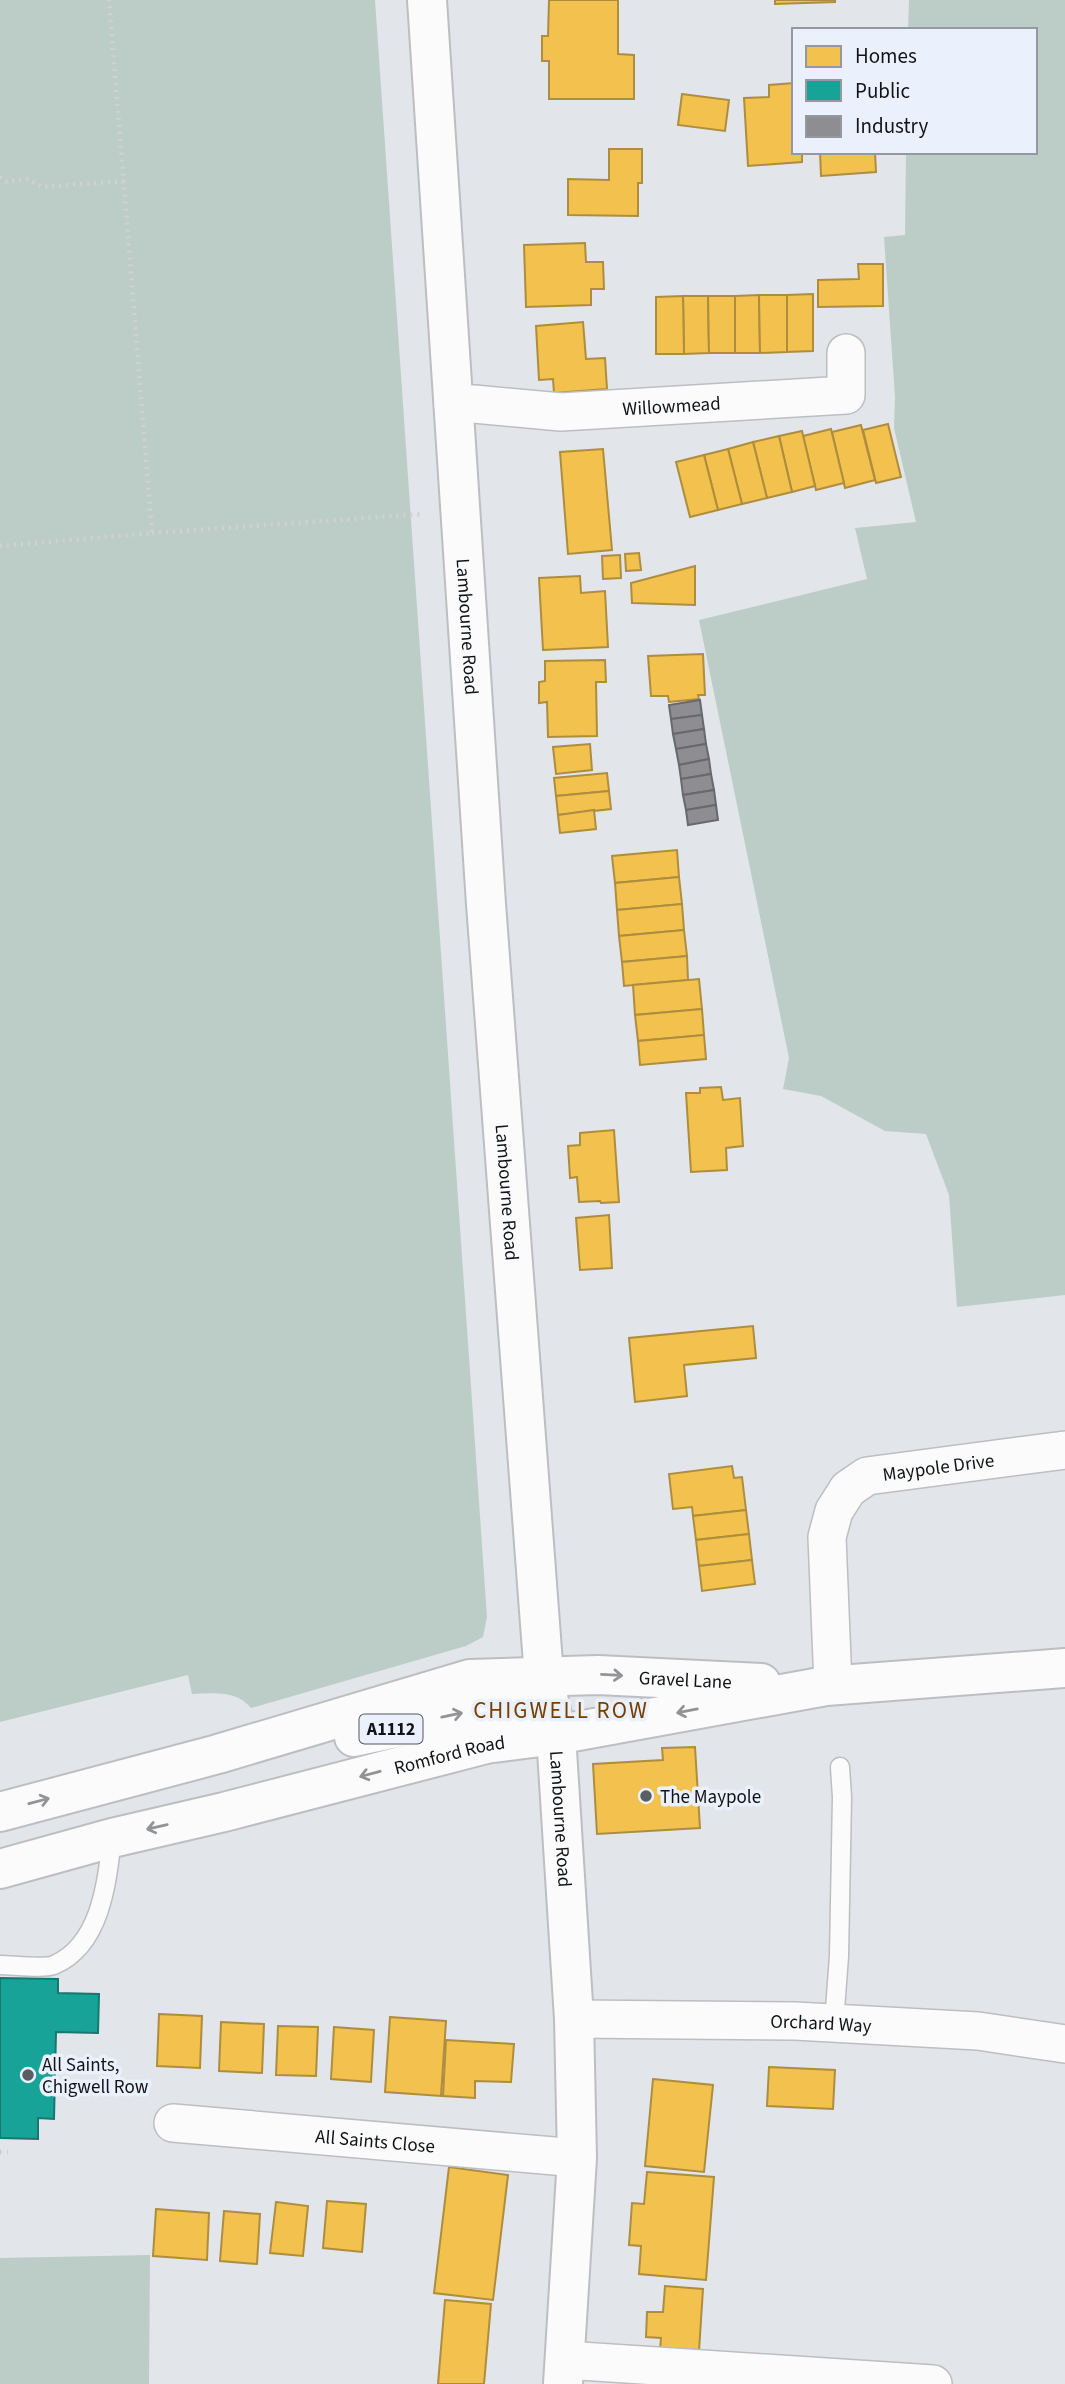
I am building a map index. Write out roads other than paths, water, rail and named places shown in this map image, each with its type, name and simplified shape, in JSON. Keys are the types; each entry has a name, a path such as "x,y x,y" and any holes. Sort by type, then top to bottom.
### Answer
{"main road":[{"name":"Lambourne Road","path":"427,0 492,995 544,1676 556,1735 574,2019 576,2158 564,2372"},
{"name":"Gravel Lane","path":"556,1735 829,1685 1065,1668"},
{"name":"Gravel Lane","path":"544,1676 597,1675 829,1685"},
{"name":"Romford Road","path":"0,1812 218,1754 470,1679 544,1676"},
{"name":"Romford Road","path":"218,1754 258,1759 506,1705 556,1735"},
{"name":"Romford Road","path":"0,1869 112,1838 486,1744 556,1735"}],"street":[{"name":"Willowmead","path":"453,404 561,412 846,395 846,353"},
{"name":"Maypole Drive","path":"829,1685 827,1537 834,1511 848,1489 867,1476 1065,1450"},
{"name":"Orchard Way","path":"574,2019 834,2023 978,2031 1065,2044"},
{"name":"All Saints Close","path":"173,2123 576,2158"},
{"path":"564,2372 933,2384"}],"lane":[{"path":"834,2023 839,1956 842,1797 840,1767"},
{"path":"0,1965 52,1966 76,1951 86,1938 102,1899 112,1838"}],"place":[{"name":"The Maypole","path":"646,1796"},
{"name":"All Saints, Chigwell Row","path":"28,2075"}],"district":[{"name":"CHIGWELL ROW","path":"561,1710"}]}
